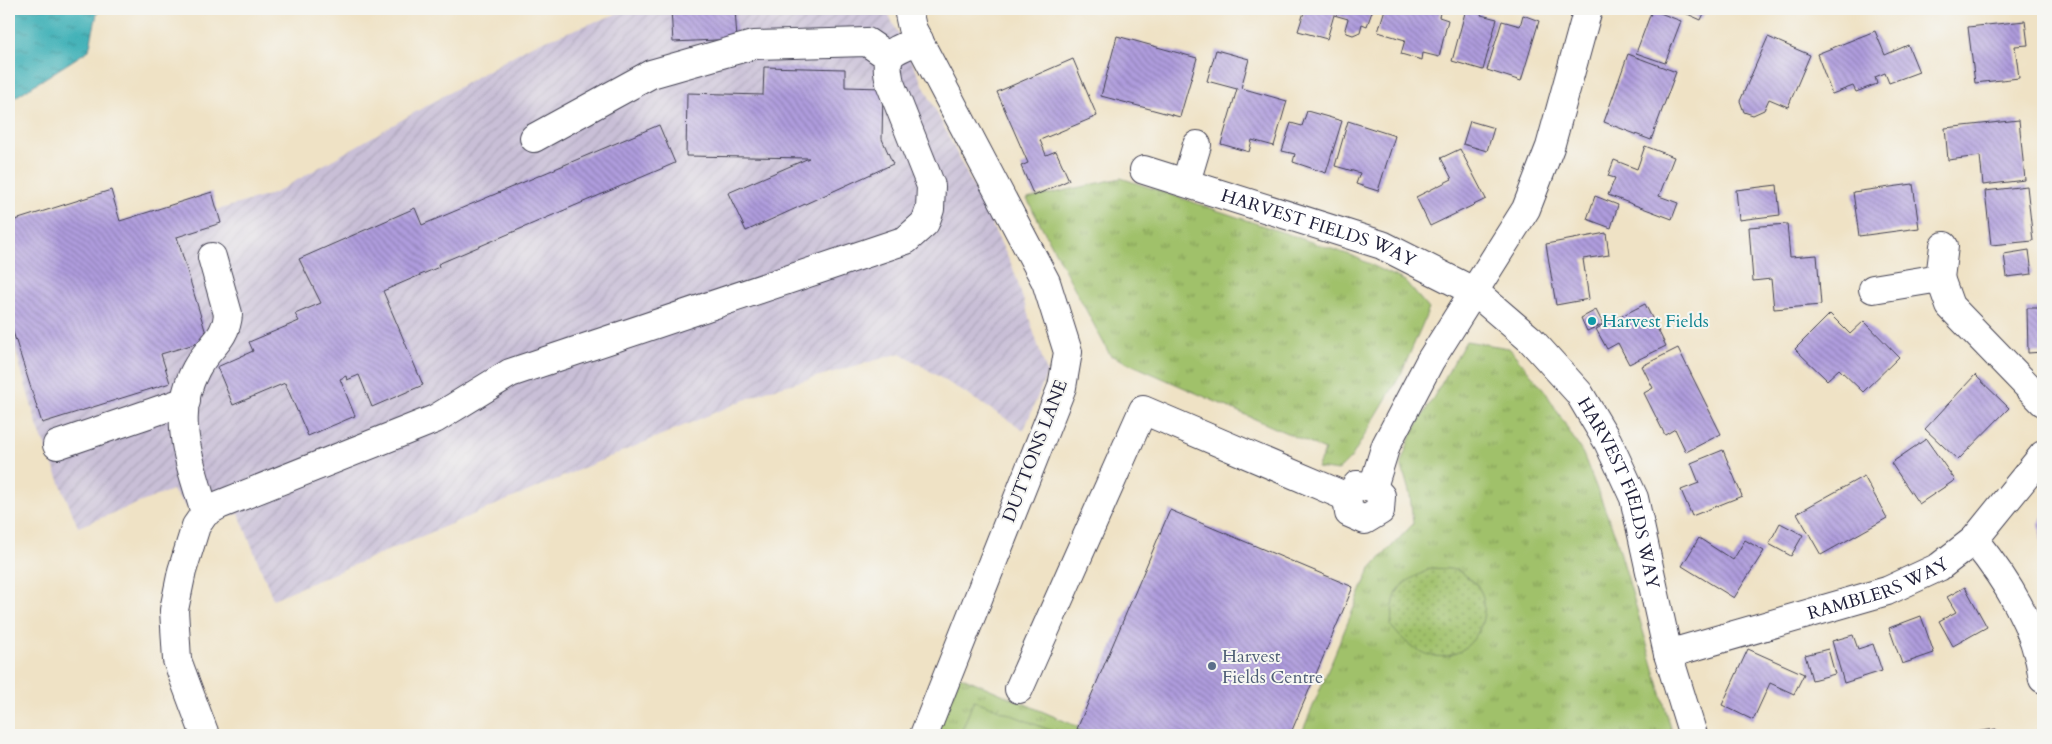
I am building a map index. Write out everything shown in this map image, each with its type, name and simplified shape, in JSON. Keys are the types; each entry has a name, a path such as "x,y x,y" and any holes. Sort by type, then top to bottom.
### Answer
{"street":[{"name":"DUTTONS LANE","path":"908,9 912,28 1046,282 1068,352 1062,387 924,735"},
{"path":"1019,689 1143,410 1347,497 1349,513 1365,520 1380,510 1381,496 1373,487 1390,436 1430,361 1526,209 1550,147 1588,9"},
{"path":"205,735 177,660 174,610 182,571 194,532 205,513 219,505 435,420 510,373 906,240 925,223 930,209 931,186 890,83 887,66 889,57 896,50 919,40"},
{"path":"534,138 651,74 753,45 867,42 889,57"},
{"path":"1186,182 1197,145"},
{"name":"HARVEST FIELDS WAY","path":"1144,170 1382,245 1475,292 1531,340 1579,393 1608,442 1634,498 1668,654 1693,735"},
{"path":"1944,246 1940,278 1950,306 2043,402"},
{"path":"205,513 183,434 183,412 196,368 224,334 228,324 228,314 212,257"},
{"path":"1873,289 1940,278"},
{"path":"57,445 186,401"},
{"name":"RAMBLERS WAY","path":"1668,654 1887,591 1939,567 1974,540 2043,455"},
{"path":"1974,540 1999,571 2028,622 2041,664 2043,679"}],"shaded area":[{"path":"630,9 886,9 1013,268 1047,373 1024,430 901,353 766,391 273,599 239,514 198,520 172,490 78,527 38,428 9,328 9,222 111,190 120,221 212,192 217,210 273,194 530,46"}],"green space":[{"path":"1121,178 1353,256 1405,281 1429,309 1401,374 1351,458 1338,471 1317,468 1325,450 1110,355 1027,199"},
{"path":"1466,341 1509,348 1545,391 1583,454 1616,537 1673,735 1301,735 1370,569 1413,524 1410,495 1401,463 1410,438"},
{"path":"1432,568 1459,571 1469,578 1481,592 1484,609 1480,627 1470,643 1455,654 1436,656 1414,648 1391,626 1394,602 1400,588 1404,583"},
{"path":"960,676 1097,735 935,735"},
{"path":"974,700 1062,735 960,735"}],"water":[{"path":"9,9 98,9 89,50 9,101"}],"building":[{"path":"671,9 735,9 737,39 673,42"},
{"path":"1305,9 1373,9 1367,26 1362,24 1360,32 1353,35 1347,33 1345,29 1348,19 1334,15 1327,39 1298,31"},
{"path":"1385,9 1441,9 1439,17 1448,20 1439,57 1423,53 1422,60 1401,54 1405,40 1378,32"},
{"path":"1466,9 1483,9 1481,15 1497,19 1483,70 1452,61"},
{"path":"1676,9 1706,9 1701,20"},
{"path":"1652,10 1681,21 1665,63 1636,53"},
{"path":"1523,15 1539,21 1521,81 1487,70 1502,21 1520,26"},
{"path":"2025,21 2028,45 2015,46 2019,78 1975,83 1968,27"},
{"path":"1875,31 1885,55 1908,45 1919,72 1889,83 1885,73 1875,77 1877,84 1856,92 1853,86 1832,94 1817,54"},
{"path":"1117,36 1197,58 1180,117 1101,96"},
{"path":"1768,37 1810,55 1788,107 1769,99 1764,110 1753,115 1744,112 1740,101"},
{"path":"1216,50 1249,59 1241,88 1287,101 1274,146 1252,140 1249,152 1221,144 1237,89 1207,81"},
{"path":"1628,54 1676,72 1651,140 1604,122"},
{"path":"1073,59 1097,116 1040,140 1046,155 1056,151 1069,180 1034,196 1021,166 1028,163 997,92"},
{"path":"764,67 845,69 845,87 883,88 882,139 893,164 746,231 728,193 809,158 686,156 687,93 763,95"},
{"path":"1307,111 1342,121 1326,173 1293,162 1295,154 1282,151 1291,123 1302,126"},
{"path":"2019,120 2025,180 1983,185 1980,156 1948,160 1945,128"},
{"path":"1348,121 1395,136 1378,191 1356,184 1360,173 1335,166"},
{"path":"1470,121 1494,128 1487,151 1463,144"},
{"path":"659,125 675,163 438,264 439,267 383,291 423,385 372,407 359,375 347,380 346,376 340,379 355,416 308,436 285,383 233,405 217,367 253,351 249,342 299,321 295,314 321,303 299,259 415,208 422,225"},
{"path":"1645,146 1674,157 1659,196 1678,203 1672,219 1608,195 1615,178 1608,176 1614,160 1637,169"},
{"path":"1460,149 1486,199 1430,226 1416,197 1452,179 1441,158"},
{"path":"1913,184 1919,228 1859,236 1853,192"},
{"path":"1777,185 1780,215 1739,220 1736,190"},
{"path":"2027,186 2033,241 1991,245 1985,191"},
{"path":"111,190 120,221 212,192 221,223 177,237 208,340 161,354 170,383 42,423 9,319 9,222"},
{"path":"1595,196 1618,205 1611,228 1587,219"},
{"path":"1787,224 1790,257 1817,255 1821,305 1774,309 1771,279 1753,281 1749,227"},
{"path":"1606,233 1609,255 1583,259 1589,299 1556,305 1546,244"},
{"path":"2029,250 2032,274 2007,277 2004,254"},
{"path":"1645,304 1666,346 1629,364 1618,343 1607,349 1596,329"},
{"path":"2027,308 2043,308 2043,352 2028,353"},
{"name":"Harvest Fields","path":"1596,310 1603,324 1587,331 1581,318"},
{"path":"1830,314 1850,334 1864,321 1899,357 1863,392 1839,369 1827,380 1795,349"},
{"path":"1678,348 1721,434 1686,452 1675,429 1665,435 1644,393 1653,388 1642,366"},
{"path":"1975,375 2009,408 1958,460 1925,429"},
{"path":"1926,439 1955,480 1919,504 1891,463"},
{"path":"1723,450 1742,496 1692,516 1681,490 1699,483 1691,463"},
{"path":"1864,476 1887,518 1821,555 1797,513"},
{"name":"Harvest Fields Centre","path":"1170,510 1353,587 1290,735 1093,735 1077,729"},
{"path":"2043,514 2043,560 2039,524"},
{"path":"1780,523 1803,535 1791,556 1769,544"},
{"path":"1699,538 1733,560 1745,540 1764,551 1734,598 1682,566"},
{"path":"1965,587 1987,627 1953,646 1939,621 1956,612 1947,597"},
{"path":"1921,616 1934,653 1902,664 1889,628"},
{"path":"1853,635 1858,649 1873,644 1882,671 1844,683 1832,641"},
{"path":"1748,649 1804,674 1794,694 1770,683 1753,720 1722,705"},
{"path":"1828,649 1835,674 1812,680 1805,655"},
{"path":"1996,729 1998,735 1961,735 1961,734"}],"place":[{"name":"Harvest Fields","path":"1592,321"},
{"name":"Harvest Fields Centre","path":"1212,666"}]}
